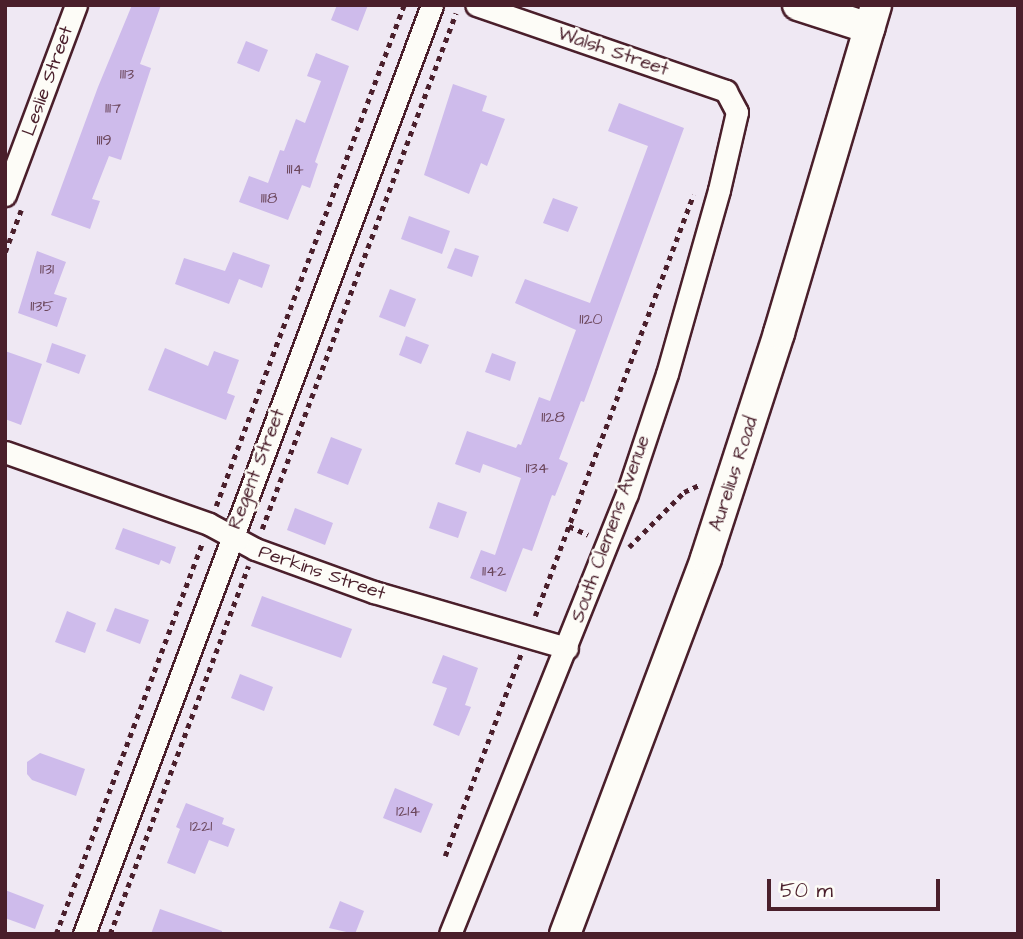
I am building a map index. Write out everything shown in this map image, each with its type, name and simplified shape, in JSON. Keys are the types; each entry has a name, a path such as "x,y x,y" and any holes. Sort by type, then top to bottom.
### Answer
{"street":[{"name":"Leslie Street","path":"5,195 76,5"},
{"name":"Walsh Street","path":"476,5 726,91 737,112"},
{"path":"798,5 872,17"},
{"name":"Regent Street","path":"84,934 430,9"},
{"name":"Aurelius Road","path":"565,934 706,558 779,333 872,17"},
{"name":"South Clemens Avenue","path":"450,934 627,494 667,374 719,190 737,112"},
{"name":"Perkins Street","path":"5,452 209,524 255,550 374,592 567,648"}],"path":[{"path":"56,934 404,5"},
{"path":"110,934 459,5"},
{"path":"430,9 466,26"},
{"path":"445,856 695,188"}],"building":[{"path":"132,5 161,5 140,64 151,68 121,160 109,156 92,199 100,201 90,229 51,215 98,87"},
{"path":"337,5 368,5 358,31 331,20"},
{"path":"246,41 268,50 259,72 237,63"},
{"path":"316,53 349,66 315,162 318,164 310,188 302,185 288,220 239,202 249,176 268,183 280,150 284,151 296,119 305,123 321,81 307,76"},
{"path":"453,84 487,96 482,111 505,119 487,166 481,163 469,194 424,175"},
{"path":"619,103 684,128 584,402 581,401 559,459 568,463 555,496 552,495 532,551 523,548 506,592 470,578 481,550 495,555 521,478 483,464 480,473 455,464 467,431 516,448 518,444 521,445 539,397 550,401 576,330 515,303 525,279 590,303 648,146 608,131"},
{"path":"553,198 578,207 568,232 543,223"},
{"path":"409,216 450,231 442,254 401,239"},
{"path":"455,248 479,256 472,277 447,268"},
{"path":"37,251 66,262 54,294 67,298 57,327 18,313"},
{"path":"233,252 270,265 262,288 239,279 229,304 175,284 184,258 225,271"},
{"path":"390,289 416,299 405,327 379,317"},
{"path":"406,336 429,345 421,364 399,355"},
{"path":"52,343 86,355 79,374 46,362"},
{"path":"165,348 208,366 214,351 239,360 227,393 235,396 226,420 148,390"},
{"path":"5,351 42,364 21,425 5,419"},
{"path":"492,353 516,362 510,381 485,372"},
{"path":"331,437 362,449 348,485 317,473"},
{"path":"438,502 467,512 458,538 429,528"},
{"path":"295,508 333,523 325,545 287,530"},
{"path":"123,528 176,547 170,564 161,560 159,565 115,549"},
{"path":"262,596 352,629 341,658 251,626"},
{"path":"115,608 149,620 140,644 106,631"},
{"path":"67,611 96,623 85,653 55,642"},
{"path":"443,655 478,668 465,705 471,707 459,736 433,725 447,688 432,683"},
{"path":"240,674 273,687 264,711 231,698"},
{"path":"40,753 85,769 76,796 32,780 27,774 27,762"},
{"path":"395,788 433,804 421,833 383,818"},
{"path":"186,803 224,818 222,824 235,829 228,847 209,840 195,874 167,863 180,829 176,827"},
{"path":"5,890 44,905 35,929 5,918"},
{"path":"340,901 364,911 355,934 329,928"},
{"path":"160,909 222,931 222,934 151,934"}]}
